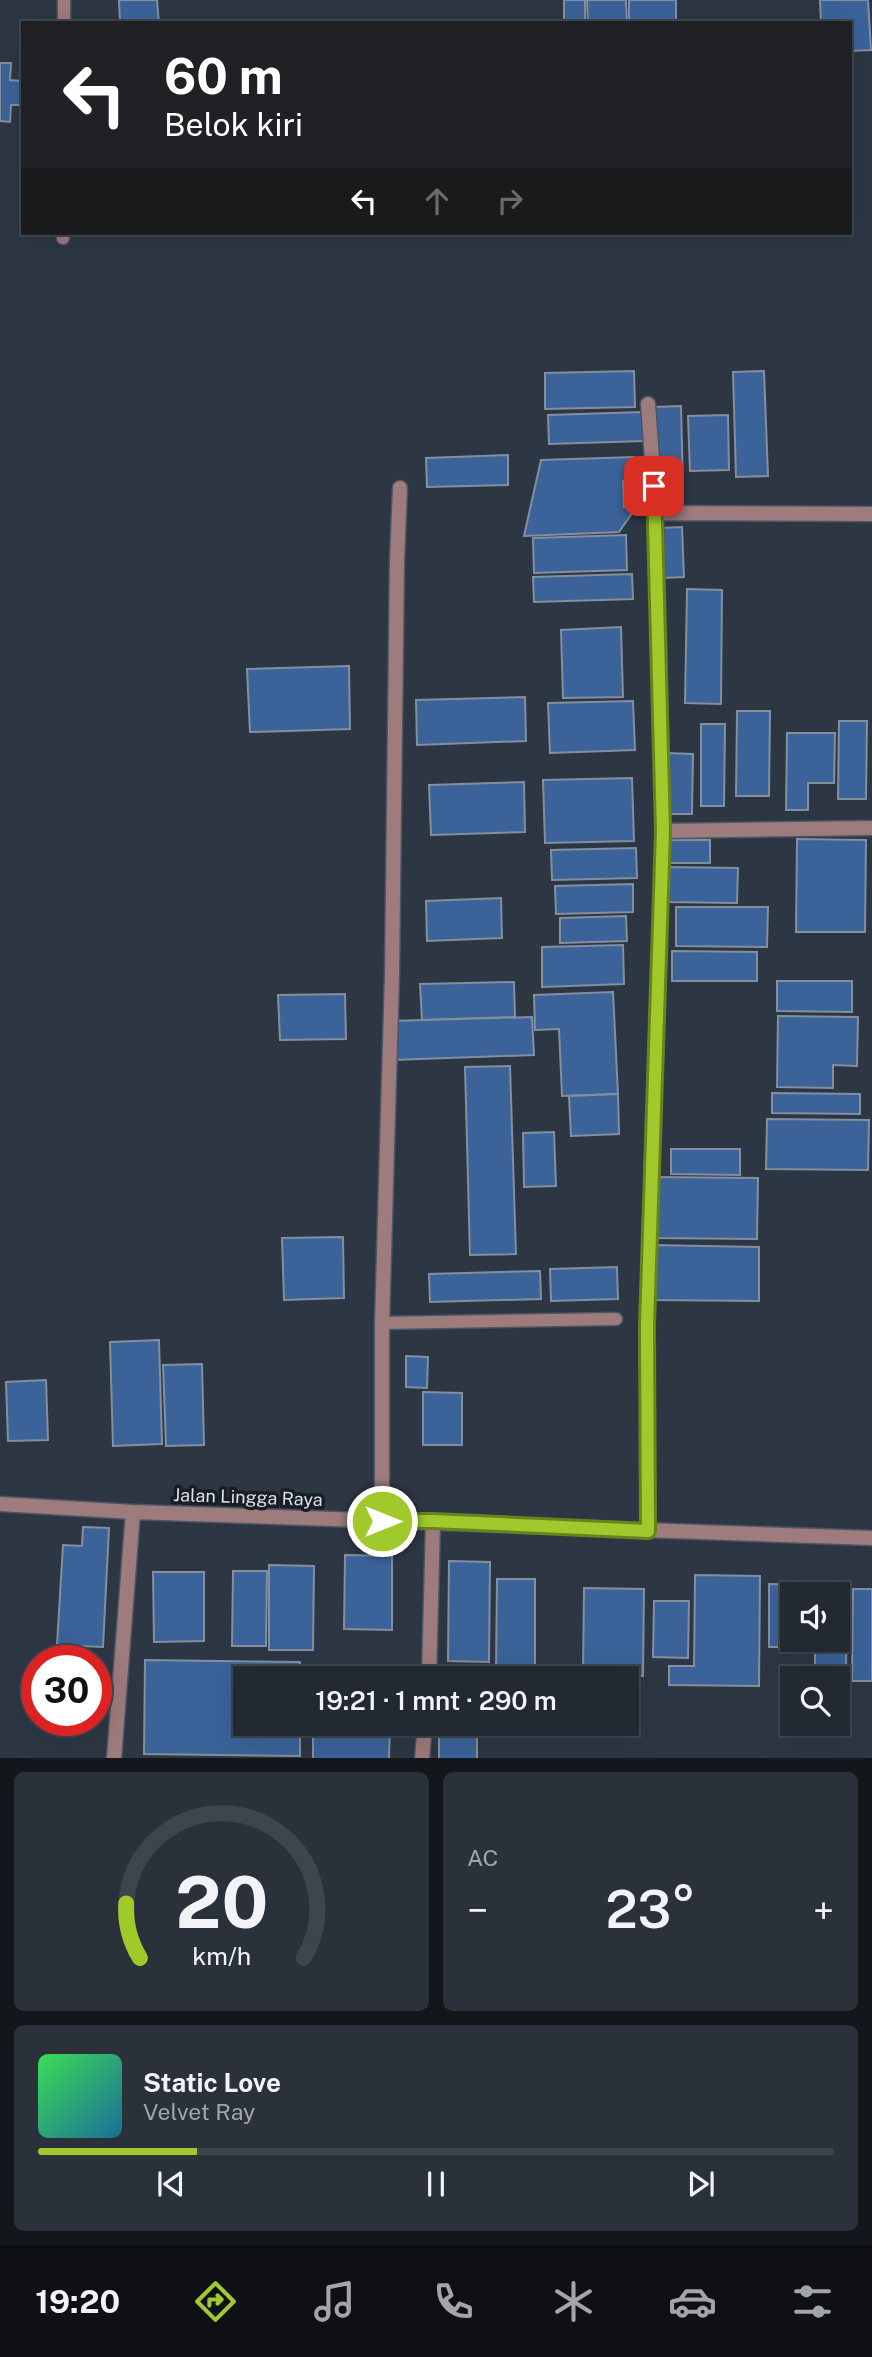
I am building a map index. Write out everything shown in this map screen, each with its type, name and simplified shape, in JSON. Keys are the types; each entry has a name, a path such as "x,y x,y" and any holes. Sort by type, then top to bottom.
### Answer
{"street":[{"path":"648,404 656,513 663,831 647,1325 648,1531"},
{"path":"382,1521 383,1323 400,488"},
{"path":"656,513 872,514"},
{"path":"663,831 872,828"},
{"name":"Jalan Lingga Raya","path":"0,1504 133,1512 872,1538"},
{"path":"114,1758 133,1512"},
{"path":"429,1666 433,1521"},
{"path":"422,1758 424,1736"}],"lane":[{"path":"64,0 64,21"},
{"path":"383,1323 616,1320"}],"building":[{"path":"119,0 157,0 159,21 120,21"},
{"path":"564,0 585,0 585,21 564,21"},
{"path":"587,0 626,0 627,21 588,21"},
{"path":"629,0 676,0 676,21 629,21"},
{"path":"820,0 868,0 871,50 852,51 852,21 821,21"},
{"path":"0,63 11,63 10,80 21,81 20,105 11,105 10,122 0,121"},
{"path":"634,371 635,407 545,409 545,373"},
{"path":"764,371 768,476 736,477 733,372"},
{"path":"681,406 683,488 655,489 653,407"},
{"path":"643,412 644,441 549,444 548,415"},
{"path":"728,415 729,470 690,471 688,416"},
{"path":"508,455 508,485 427,487 426,458"},
{"path":"634,457 635,481 623,481 624,507 637,506 619,532 524,536 541,460"},
{"path":"682,527 684,577 663,578 661,528"},
{"path":"626,535 627,570 534,573 533,538"},
{"path":"632,574 633,599 534,602 533,577"},
{"path":"687,589 722,590 721,704 685,703"},
{"path":"621,627 623,697 563,698 561,630"},
{"path":"349,666 350,729 250,732 247,669"},
{"path":"525,697 526,741 417,745 416,700"},
{"path":"633,701 635,750 550,753 548,703"},
{"path":"737,711 770,711 769,796 736,796"},
{"path":"839,721 867,721 866,799 838,799"},
{"path":"701,724 725,724 724,806 701,806"},
{"path":"787,733 835,733 834,783 808,783 808,810 786,810"},
{"path":"665,753 693,754 692,814 664,814"},
{"path":"632,778 634,841 545,843 543,780"},
{"path":"524,782 525,832 431,835 429,785"},
{"path":"797,839 866,840 865,932 796,932"},
{"path":"667,840 710,840 710,863 666,863"},
{"path":"636,848 637,878 552,880 551,850"},
{"path":"664,867 738,868 737,903 664,902"},
{"path":"633,884 633,912 556,914 555,886"},
{"path":"501,898 502,938 427,941 426,901"},
{"path":"676,907 768,907 767,947 676,946"},
{"path":"626,916 627,941 560,943 560,918"},
{"path":"623,945 624,984 542,987 542,947"},
{"path":"672,951 757,952 757,981 672,981"},
{"path":"777,981 852,981 852,1012 777,1011"},
{"path":"514,982 515,1017 422,1020 420,984"},
{"path":"613,992 618,1094 562,1096 559,1029 535,1030 534,995"},
{"path":"345,994 346,1039 280,1040 278,995"},
{"path":"778,1016 858,1017 857,1066 833,1065 833,1088 777,1087"},
{"path":"532,1017 534,1055 393,1060 391,1021"},
{"path":"510,1066 516,1254 470,1255 465,1067"},
{"path":"772,1093 860,1094 860,1114 772,1113"},
{"path":"618,1094 619,1134 571,1136 569,1096"},
{"path":"767,1119 869,1120 868,1170 766,1169"},
{"path":"554,1132 556,1186 524,1187 523,1133"},
{"path":"671,1149 740,1149 740,1175 671,1174"},
{"path":"653,1177 758,1178 757,1239 652,1238"},
{"path":"343,1237 344,1298 284,1300 282,1238"},
{"path":"652,1245 759,1247 759,1301 651,1300"},
{"path":"617,1267 618,1299 551,1301 550,1269"},
{"path":"540,1271 541,1299 430,1302 429,1274"},
{"path":"159,1340 162,1444 113,1446 110,1342"},
{"path":"406,1356 428,1357 427,1388 406,1387"},
{"path":"202,1364 204,1445 166,1446 163,1365"},
{"path":"46,1380 48,1440 8,1441 6,1382"},
{"path":"423,1392 462,1393 462,1445 423,1445"},
{"path":"83,1527 109,1528 103,1645 57,1645 63,1545 82,1546"},
{"path":"345,1555 392,1556 392,1630 344,1629"},
{"path":"449,1561 490,1562 489,1662 448,1661"},
{"path":"269,1565 314,1566 313,1650 269,1650"},
{"path":"233,1571 267,1571 266,1646 232,1646"},
{"path":"153,1572 204,1572 204,1641 154,1642"},
{"path":"695,1575 760,1576 759,1686 669,1685 669,1666 694,1666"},
{"path":"497,1579 535,1579 535,1666 496,1666"},
{"path":"769,1584 780,1584 780,1647 769,1647"},
{"path":"584,1588 644,1589 643,1676 639,1676 639,1666 583,1666"},
{"path":"853,1589 872,1589 872,1681 852,1681"},
{"path":"654,1601 689,1601 688,1658 653,1657"},
{"path":"815,1652 846,1652 846,1666 815,1666"},
{"path":"145,1660 300,1662 300,1666 233,1666 233,1736 300,1736 300,1756 144,1754"},
{"path":"313,1736 390,1736 389,1758 313,1758"},
{"path":"439,1736 477,1736 477,1758 439,1758"}],"route":[{"path":"382,1521 648,1531 647,1325 663,831 654,486"}]}
